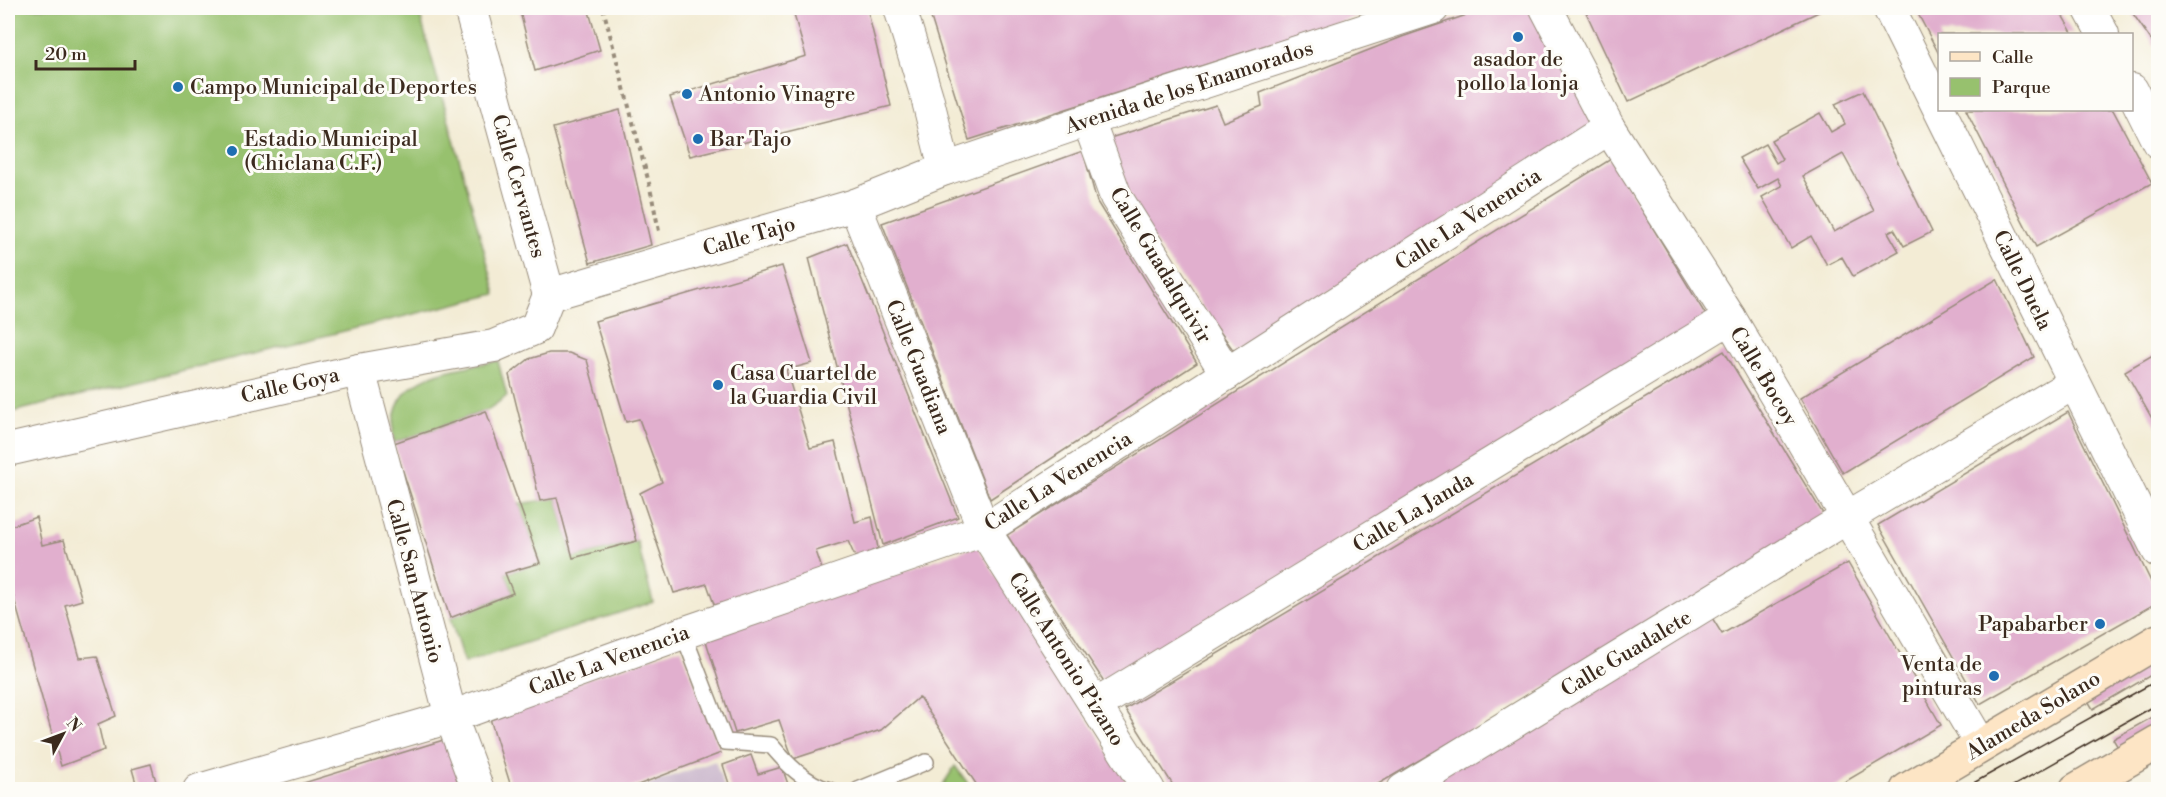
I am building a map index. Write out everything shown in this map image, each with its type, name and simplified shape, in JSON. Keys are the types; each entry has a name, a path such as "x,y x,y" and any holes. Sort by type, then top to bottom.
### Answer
{"main road":[{"name":"Alameda Solano","path":"1907,789 2158,641"},
{"path":"2076,789 2158,742"}],"street":[{"name":"Calle Cervantes","path":"470,8 549,295"},
{"path":"900,8 927,97 945,169"},
{"name":"Avenida de los Enamorados","path":"945,169 1433,8"},
{"name":"Calle Bocoy","path":"1546,8 1609,128 1730,318 1981,745"},
{"name":"Calle Duela","path":"1889,8 1938,107"},
{"path":"2089,8 2102,33"},
{"path":"2133,92 2158,142"},
{"name":"Calle Duela","path":"1940,111 2158,551"},
{"name":"Calle Guadalquivir","path":"1088,120 1116,197 1227,374"},
{"name":"Calle La Venencia","path":"199,789 451,717 683,633 984,530 1609,128"},
{"name":"Calle Tajo","path":"549,295 855,205 945,169"},
{"name":"Calle Guadiana","path":"855,205 984,530"},
{"name":"Calle Goya","path":"8,450 359,370 494,346 536,328 549,295"},
{"name":"Calle La Janda","path":"1096,705 1730,318"},
{"name":"Calle San Antonio","path":"359,370 451,717 478,789"},
{"name":"Calle Guadalete","path":"1403,789 1848,517 2074,383"},
{"name":"Calle Antonio Pizano","path":"984,530 1149,789"}],"lane":[{"path":"683,633 725,742 771,746 786,763 805,778 829,789"},
{"path":"858,789 926,762"}],"path":[{"path":"603,8 649,183 665,261"}],"shaded area":[{"path":"715,761 725,789 635,789"}],"green space":[{"name":"Estadio Municipal (Chiclana C.F.)","path":"8,8 418,8 496,294 8,413"},
{"path":"498,361 507,396 486,411 394,443 394,420 399,402 409,389 440,373"},
{"path":"557,498 573,558 637,541 653,602 464,663 450,618 513,593 505,573 540,563 519,504"},
{"path":"955,766 972,789 940,789"}],"building":[{"path":"519,8 588,8 600,50 535,71"},
{"path":"792,8 867,8 891,106 690,156 670,97 806,56"},
{"path":"928,8 1383,8 969,140"},
{"path":"1487,8 1534,8 1596,128 1234,351 1136,215 1110,138 1216,105 1223,122 1262,106 1260,93 1402,37"},
{"path":"1584,8 1827,8 1628,102"},
{"path":"1915,8 2058,8 2072,33 1938,33 1938,52"},
{"path":"2129,8 2158,8 2158,50"},
{"path":"1863,91 1932,232 1904,246 1894,229 1888,232 1899,251 1853,276 1842,257 1827,265 1811,236 1791,248 1762,197 1782,186 1778,178 1758,189 1739,158 1765,144 1776,163 1782,159 1771,140 1820,113 1831,132 1845,124 1835,104","holes":["1843,154 1874,211 1834,232 1803,176"]},
{"path":"620,110 651,245 590,263 553,128"},
{"path":"1967,111 2114,111 2152,183 2036,247"},
{"path":"1083,151 1097,202 1197,363 990,499 882,223"},
{"path":"1611,159 1710,322 1105,683 1007,535"},
{"path":"847,243 958,517 883,545 809,258"},
{"path":"782,266 812,363 786,370 810,448 835,442 855,522 872,517 878,548 856,559 848,541 816,551 823,572 715,607 707,584 674,593 640,493 662,482 639,419 626,422 595,321"},
{"path":"1997,279 2034,357 1843,473 1800,398"},
{"path":"1724,351 1828,522 1368,790 1176,790 1125,709"},
{"path":"2158,352 2158,429 2125,371"},
{"path":"549,353 569,353 587,360 637,541 573,558 557,498 540,501 509,375 529,359"},
{"path":"486,411 540,563 505,573 513,593 450,618 394,443"},
{"path":"2068,412 2158,596 2158,602 1980,704 1878,525"},
{"path":"36,517 42,545 64,540 82,600 65,605 80,658 97,656 116,716 98,724 104,750 61,766 8,577 8,527"},
{"path":"977,546 1132,790 980,790 919,697 881,730 793,759 779,720 735,733 705,638"},
{"path":"1848,563 1941,725 1831,790 1412,790 1711,616 1722,634"},
{"path":"681,648 721,753 625,790 512,790 488,712"},
{"path":"2152,661 2158,671 2093,709 2087,699"},
{"path":"2158,714 2158,727 2119,749 2113,739"},
{"path":"450,738 468,790 284,790 284,789"},
{"path":"751,755 758,774 782,767 790,790 731,790 723,765"},
{"path":"151,764 157,785 138,790 132,769"},
{"path":"2158,780 2158,790 2142,790"}],"tram line":[{"path":"1961,790 2158,680"},
{"path":"2006,790 2158,704"}],"place":[{"name":"asador de pollo la lonja","path":"1518,37"},
{"name":"Campo Municipal de Deportes","path":"178,87"},
{"name":"Antonio Vinagre","path":"687,94"},
{"name":"Bar Tajo","path":"698,139"},
{"name":"Estadio Municipal (Chiclana C.F.)","path":"232,151"},
{"name":"Casa Cuartel de la Guardia Civil","path":"718,385"},
{"name":"Papabarber","path":"2100,624"},
{"name":"Venta de pinturas","path":"1994,676"}]}
